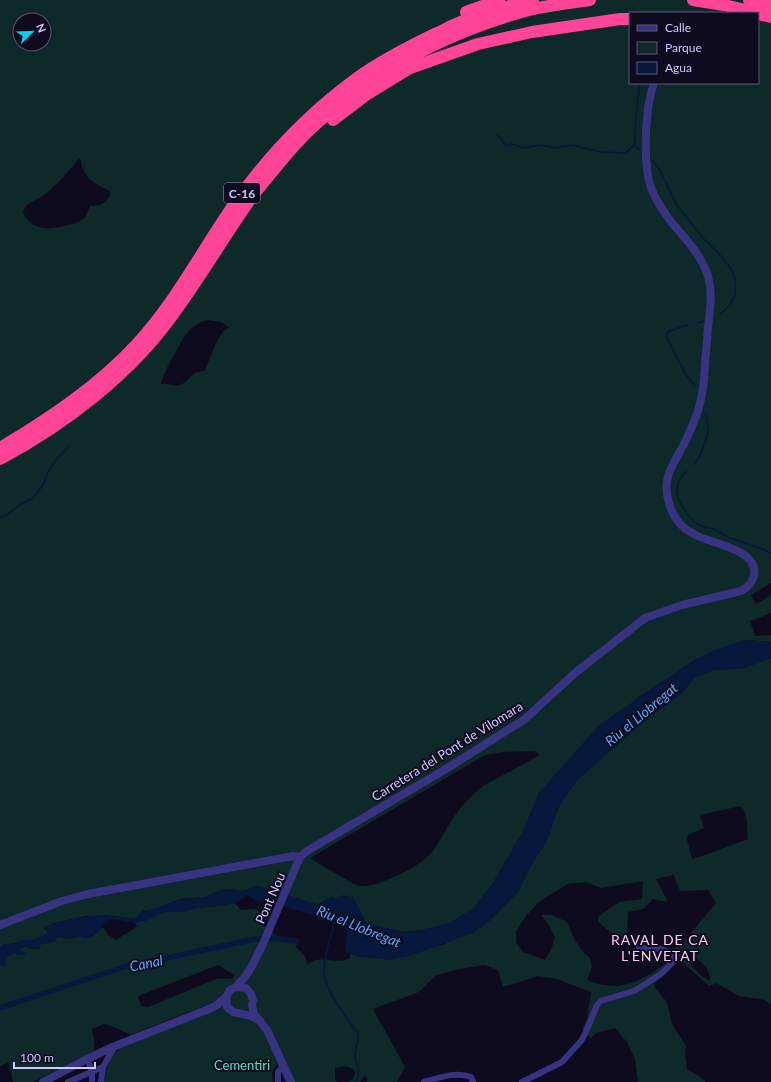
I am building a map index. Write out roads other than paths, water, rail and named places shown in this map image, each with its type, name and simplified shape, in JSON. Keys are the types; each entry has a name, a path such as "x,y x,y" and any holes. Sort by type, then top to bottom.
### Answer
{"highway":[{"path":"310,116 320,102 354,74 416,35 460,14 499,0"},
{"name":"C-16","path":"0,448 34,428 74,399 110,370 136,345 159,319 251,181 310,116 358,77 413,45 460,22 533,0"},
{"name":"C-16","path":"0,459 24,446 63,419 116,378 141,355 174,314 255,194 289,153 316,124 341,103 375,77 416,53 456,34 523,12 560,4 590,0"},
{"path":"693,0 752,12"},
{"path":"734,8 771,6"},
{"path":"759,14 771,17"},
{"path":"289,153 366,95 410,68 478,44 532,32 629,19"}],"street":[{"name":"Carretera del Pont de Vilomara","path":"300,859 314,846 446,769 525,719 575,673 645,618 682,605 741,591 748,586 752,580 754,569 748,558 738,551 697,536 683,527 674,515 668,500 666,489 667,478 672,464 684,444 696,417 704,380 711,305 710,289 704,265 684,236 662,209 650,184 646,156 646,137 649,100 654,84"},
{"path":"0,925 62,901 88,894 293,856 300,859"},
{"name":"Pont Nou","path":"251,968 300,859"},
{"path":"522,1082 562,1062 581,1041 596,1005 601,1001 634,991 647,984 662,973 673,962 674,957 671,952 660,949 639,948"},
{"path":"43,1082 128,1040 217,1005 226,997 230,990 236,987 251,968"},
{"path":"251,968 249,990 253,998 252,1005 254,1014 267,1030 291,1082"},
{"path":"236,987 242,987 249,990"},
{"path":"226,997 226,1002 229,1009"},
{"path":"242,1014 249,1010 252,1005"},
{"path":"209,1009 229,1009 235,1013 251,1016 259,1020"},
{"path":"68,1082 103,1067 115,1046"},
{"path":"98,1054 102,1060 103,1067 101,1082"},
{"path":"87,1059 92,1071 92,1082"},
{"path":"278,1082 278,1072 284,1065"},
{"path":"424,1082 456,1074 464,1074 472,1079"}],"water":[{"name":"Riu el Llobregat","path":"743,640 771,642 771,659 767,659 744,668 713,670 694,678 681,694 649,717 576,781 559,806 547,840 532,864 518,892 493,918 473,933 409,956 389,960 363,957 345,952 347,931 339,926 312,915 284,906 257,901 244,895 244,898 235,903 196,908 183,912 164,912 147,920 135,923 113,919 105,921 100,930 85,939 80,936 71,939 58,937 55,941 40,945 40,949 27,946 23,947 19,950 24,952 26,955 19,955 15,953 8,955 5,962 5,967 0,965 0,948 4,944 14,944 23,940 27,941 49,933 44,927 74,919 104,915 134,918 137,917 138,914 181,899 205,897 224,889 243,891 258,886 318,905 332,896 337,898 344,896 351,899 352,894 366,923 402,932 422,930 450,923 473,909 493,883 524,830 539,793 599,725 693,661 716,650"}],"waterway":[{"path":"497,135 506,146 512,144 525,148 540,145 555,148 571,145 601,152 625,153 634,145 635,141 636,114 640,84"},
{"path":"634,145 639,149"},
{"path":"653,161 660,170 676,204 703,238 723,258 731,269 735,279 735,295 730,305 720,314"},
{"path":"698,323 703,321"},
{"path":"688,325 669,331 666,336 686,375 694,385"},
{"path":"693,465 701,453 707,437 708,426 706,415"},
{"path":"0,517 5,516 21,504 33,498 43,485 48,472 56,460 70,445"},
{"path":"686,471 679,482 677,493 684,509 694,521 701,526 714,529 728,537 756,546 771,553"},
{"name":"Riu el Llobregat","path":"334,922 325,958 324,972 330,991 358,1034 355,1057 359,1071 356,1082"},
{"name":"Canal","path":"0,1008 124,967 256,939 270,938 297,941"}],"district":[{"name":"RAVAL DE CA L'ENVETAT","path":"660,948"}],"park label":[{"name":"Cementiri","path":"242,1065"}]}
